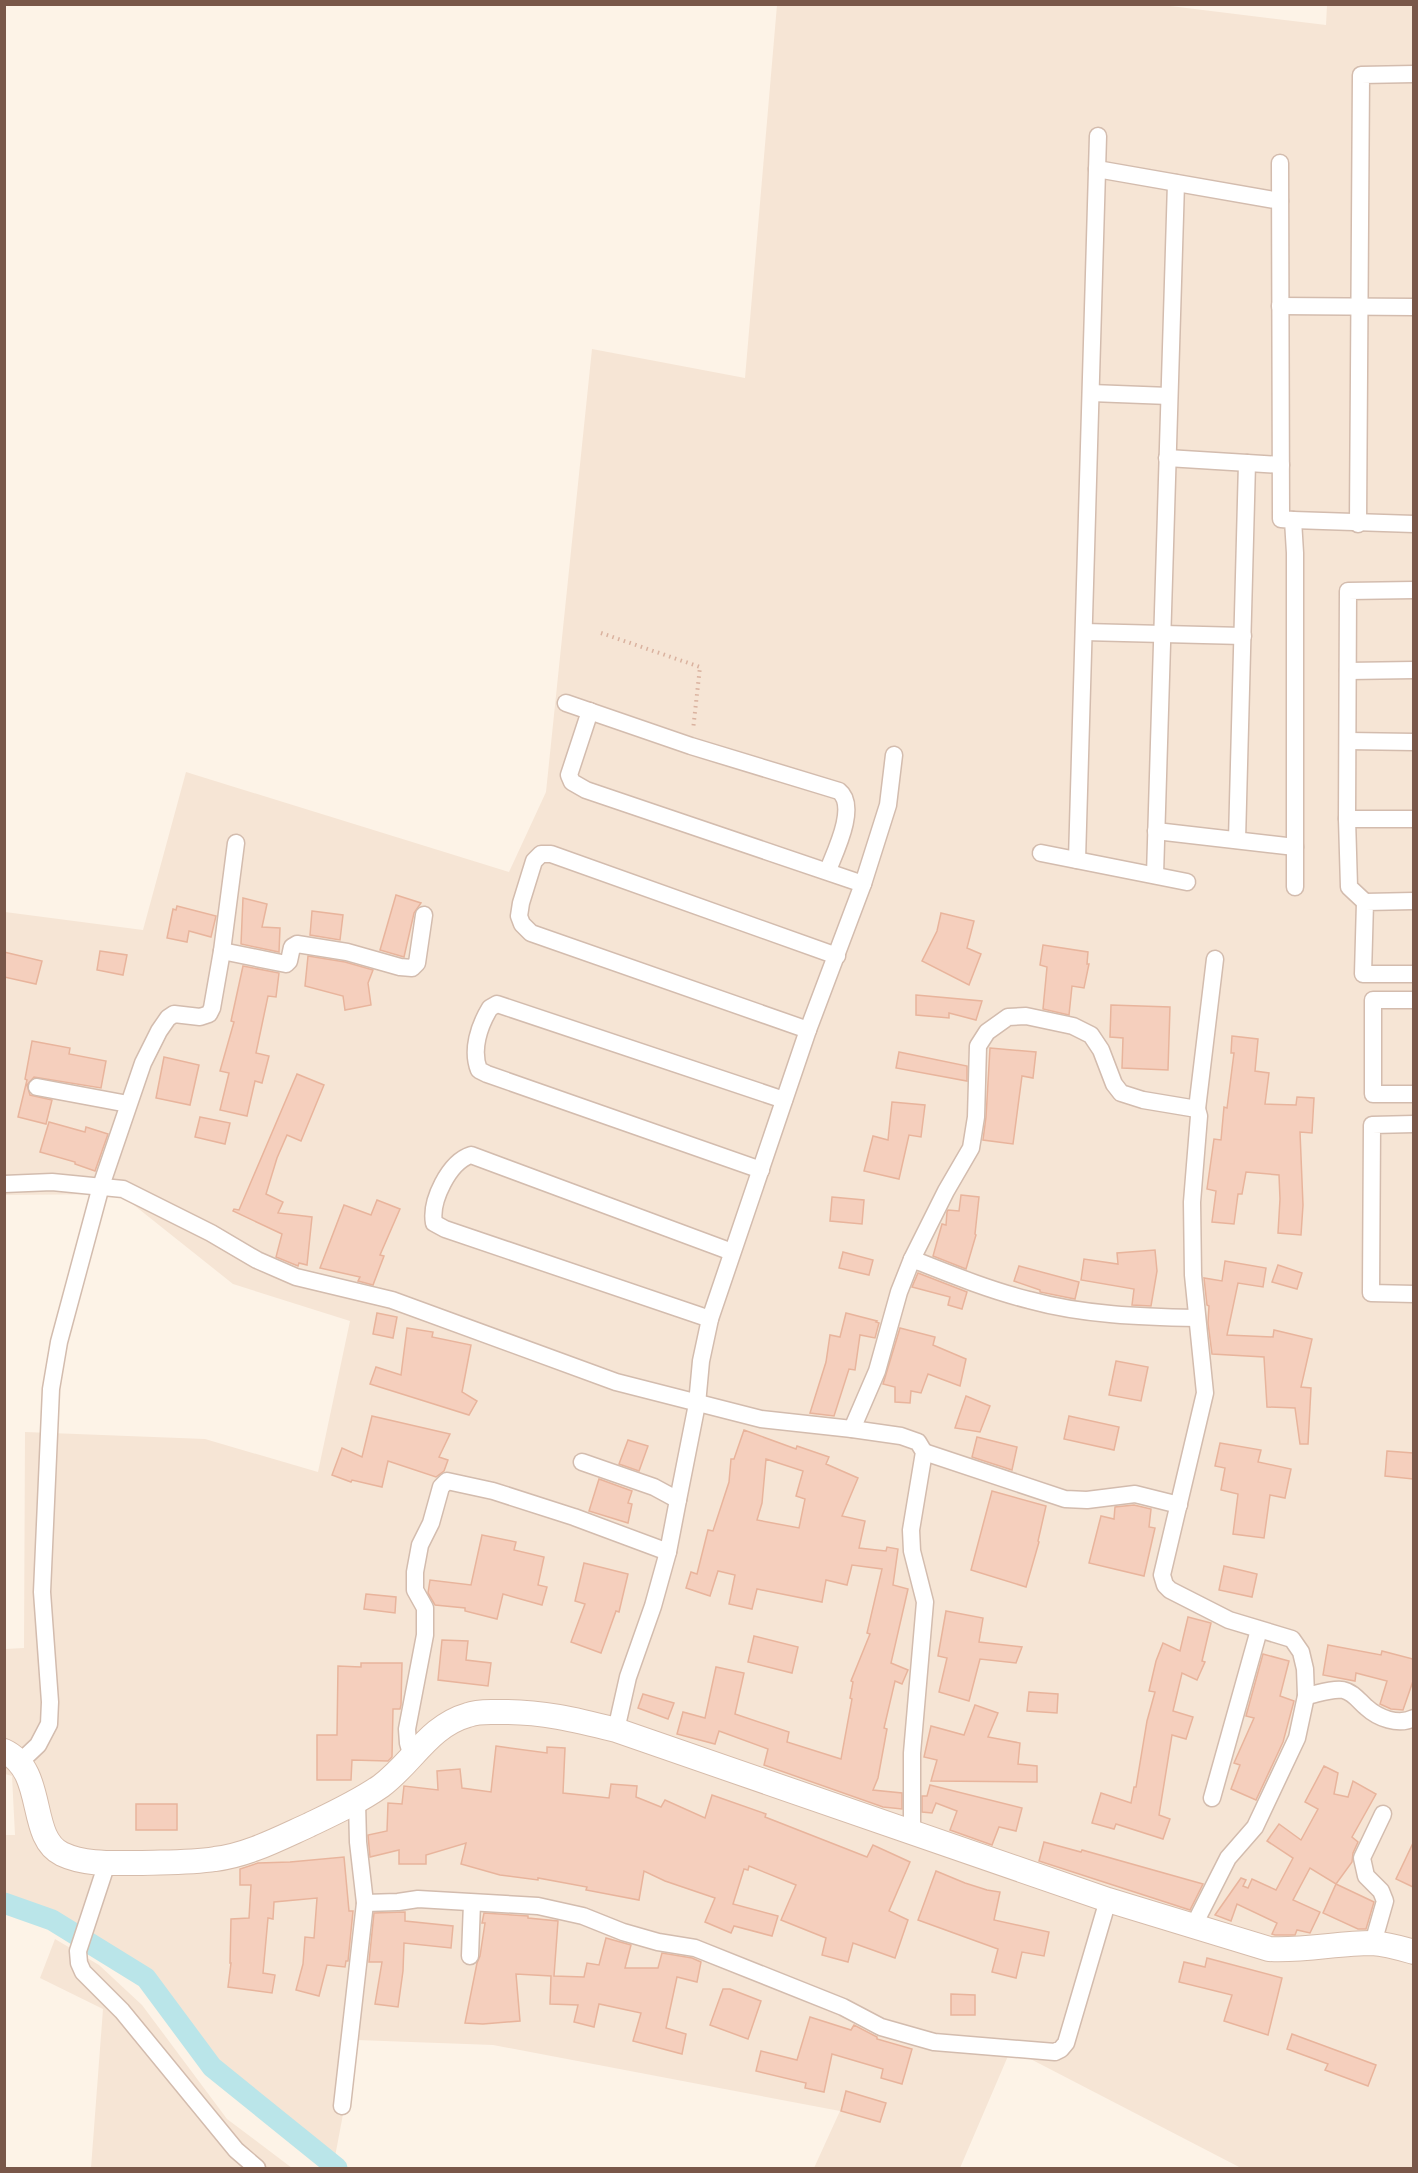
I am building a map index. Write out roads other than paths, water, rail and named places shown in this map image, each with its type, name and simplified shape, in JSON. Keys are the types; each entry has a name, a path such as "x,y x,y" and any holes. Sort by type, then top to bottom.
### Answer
{"main road":[{"path":"12,1757 33,1785 45,1836 53,1848 61,1854 72,1858 107,1863 217,1859 246,1852 357,1802 395,1775 436,1730 458,1718 480,1712 535,1713 570,1718 616,1730 1108,1900 1269,1949 1293,1950 1373,1943 1392,1945 1413,1952"}],"street":[{"path":"1358,524 1361,75 1413,74"},
{"path":"1077,860 1098,135"},
{"path":"1280,163 1281,519 1358,524 1413,524"},
{"path":"1097,169 1280,201"},
{"path":"1155,875 1176,183"},
{"path":"1280,306 1413,307"},
{"path":"1091,393 1169,396"},
{"path":"1167,459 1281,465"},
{"path":"1237,840 1247,463"},
{"path":"1293,520 1295,887"},
{"path":"1413,590 1348,591 1347,819 1349,887 1365,902 1413,901"},
{"path":"1084,632 1243,636"},
{"path":"1348,671 1413,670"},
{"path":"566,703 691,746 829,787 845,796 847,803 842,835 828,870"},
{"path":"590,711 569,775 572,782 586,790 864,884"},
{"path":"1348,741 1413,742"},
{"path":"616,1730 628,1677 653,1606 668,1552 697,1404 701,1361 710,1318 808,1030 864,884 888,805 894,754"},
{"path":"1347,819 1413,819"},
{"path":"1156,831 1295,847"},
{"path":"12,1757 38,1745 49,1724 50,1702 42,1592 51,1389 59,1342 101,1186 143,1063 168,1018 179,1014 200,1017 209,1014 222,951 236,843"},
{"path":"1041,853 1187,882"},
{"path":"808,1030 531,933 522,924 519,916 534,861 541,854 551,854 837,956"},
{"path":"1365,902 1363,974 1413,974"},
{"path":"222,951 286,963 289,961 292,947 297,944 348,952 400,967 412,968 417,963 424,915"},
{"path":"1194,1925 1228,1858 1256,1827 1297,1738 1306,1696 1305,1669 1301,1652 1292,1639 1229,1620 1170,1590 1165,1585 1162,1575 1205,1393 1193,1275 1192,1202 1199,1116 1197,1109 1215,959"},
{"path":"1413,1000 1373,1000 1373,1094 1413,1094"},
{"path":"760,1170 487,1074 479,1070 476,1063 477,1039 490,1008 497,1004 784,1100"},
{"path":"852,1429 877,1371 899,1292 912,1259 946,1191 971,1148 976,1117 978,1046 987,1032 1008,1017 1026,1016 1073,1026 1091,1035 1101,1050 1114,1084 1122,1093 1143,1100 1197,1109"},
{"path":"37,1087 128,1104"},
{"path":"1413,1124 1372,1125 1371,1293 1413,1294"},
{"path":"710,1318 445,1229 434,1223 432,1214 434,1203 453,1169 463,1158 471,1155 732,1252"},
{"path":"4,1184 52,1182 123,1189 211,1233 266,1264 296,1277 392,1300 616,1382 760,1419 901,1436 918,1442 924,1452 911,1530 912,1551 925,1602 912,1753 912,1834"},
{"path":"912,1259 1030,1301 1115,1313 1197,1318"},
{"path":"924,1452 1065,1499 1087,1500 1135,1494 1179,1506"},
{"path":"582,1462 654,1487 678,1500"},
{"path":"412,1757 407,1729 425,1635 426,1617 416,1590 416,1572 420,1545 431,1523 441,1487 447,1480 493,1491 574,1517 668,1552"},
{"path":"1212,1798 1259,1630"},
{"path":"1306,1696 1344,1690 1383,1718 1400,1722 1413,1718"},
{"path":"342,2106 365,1903 358,1842 357,1802"},
{"path":"1373,1943 1385,1901 1381,1891 1366,1876 1362,1858 1383,1814"},
{"path":"107,1863 78,1951 83,1972 129,2020 236,2150 257,2169"},
{"path":"365,1903 418,1899 538,1906 582,1916 623,1932 658,1942 696,1948 843,2007 881,2027 934,2042 1055,2052 1066,2043 1108,1900"},
{"path":"470,1956 472,1903"}],"waterway":[{"path":"4,1903 52,1920 146,1978 212,2067 337,2168"}]}
